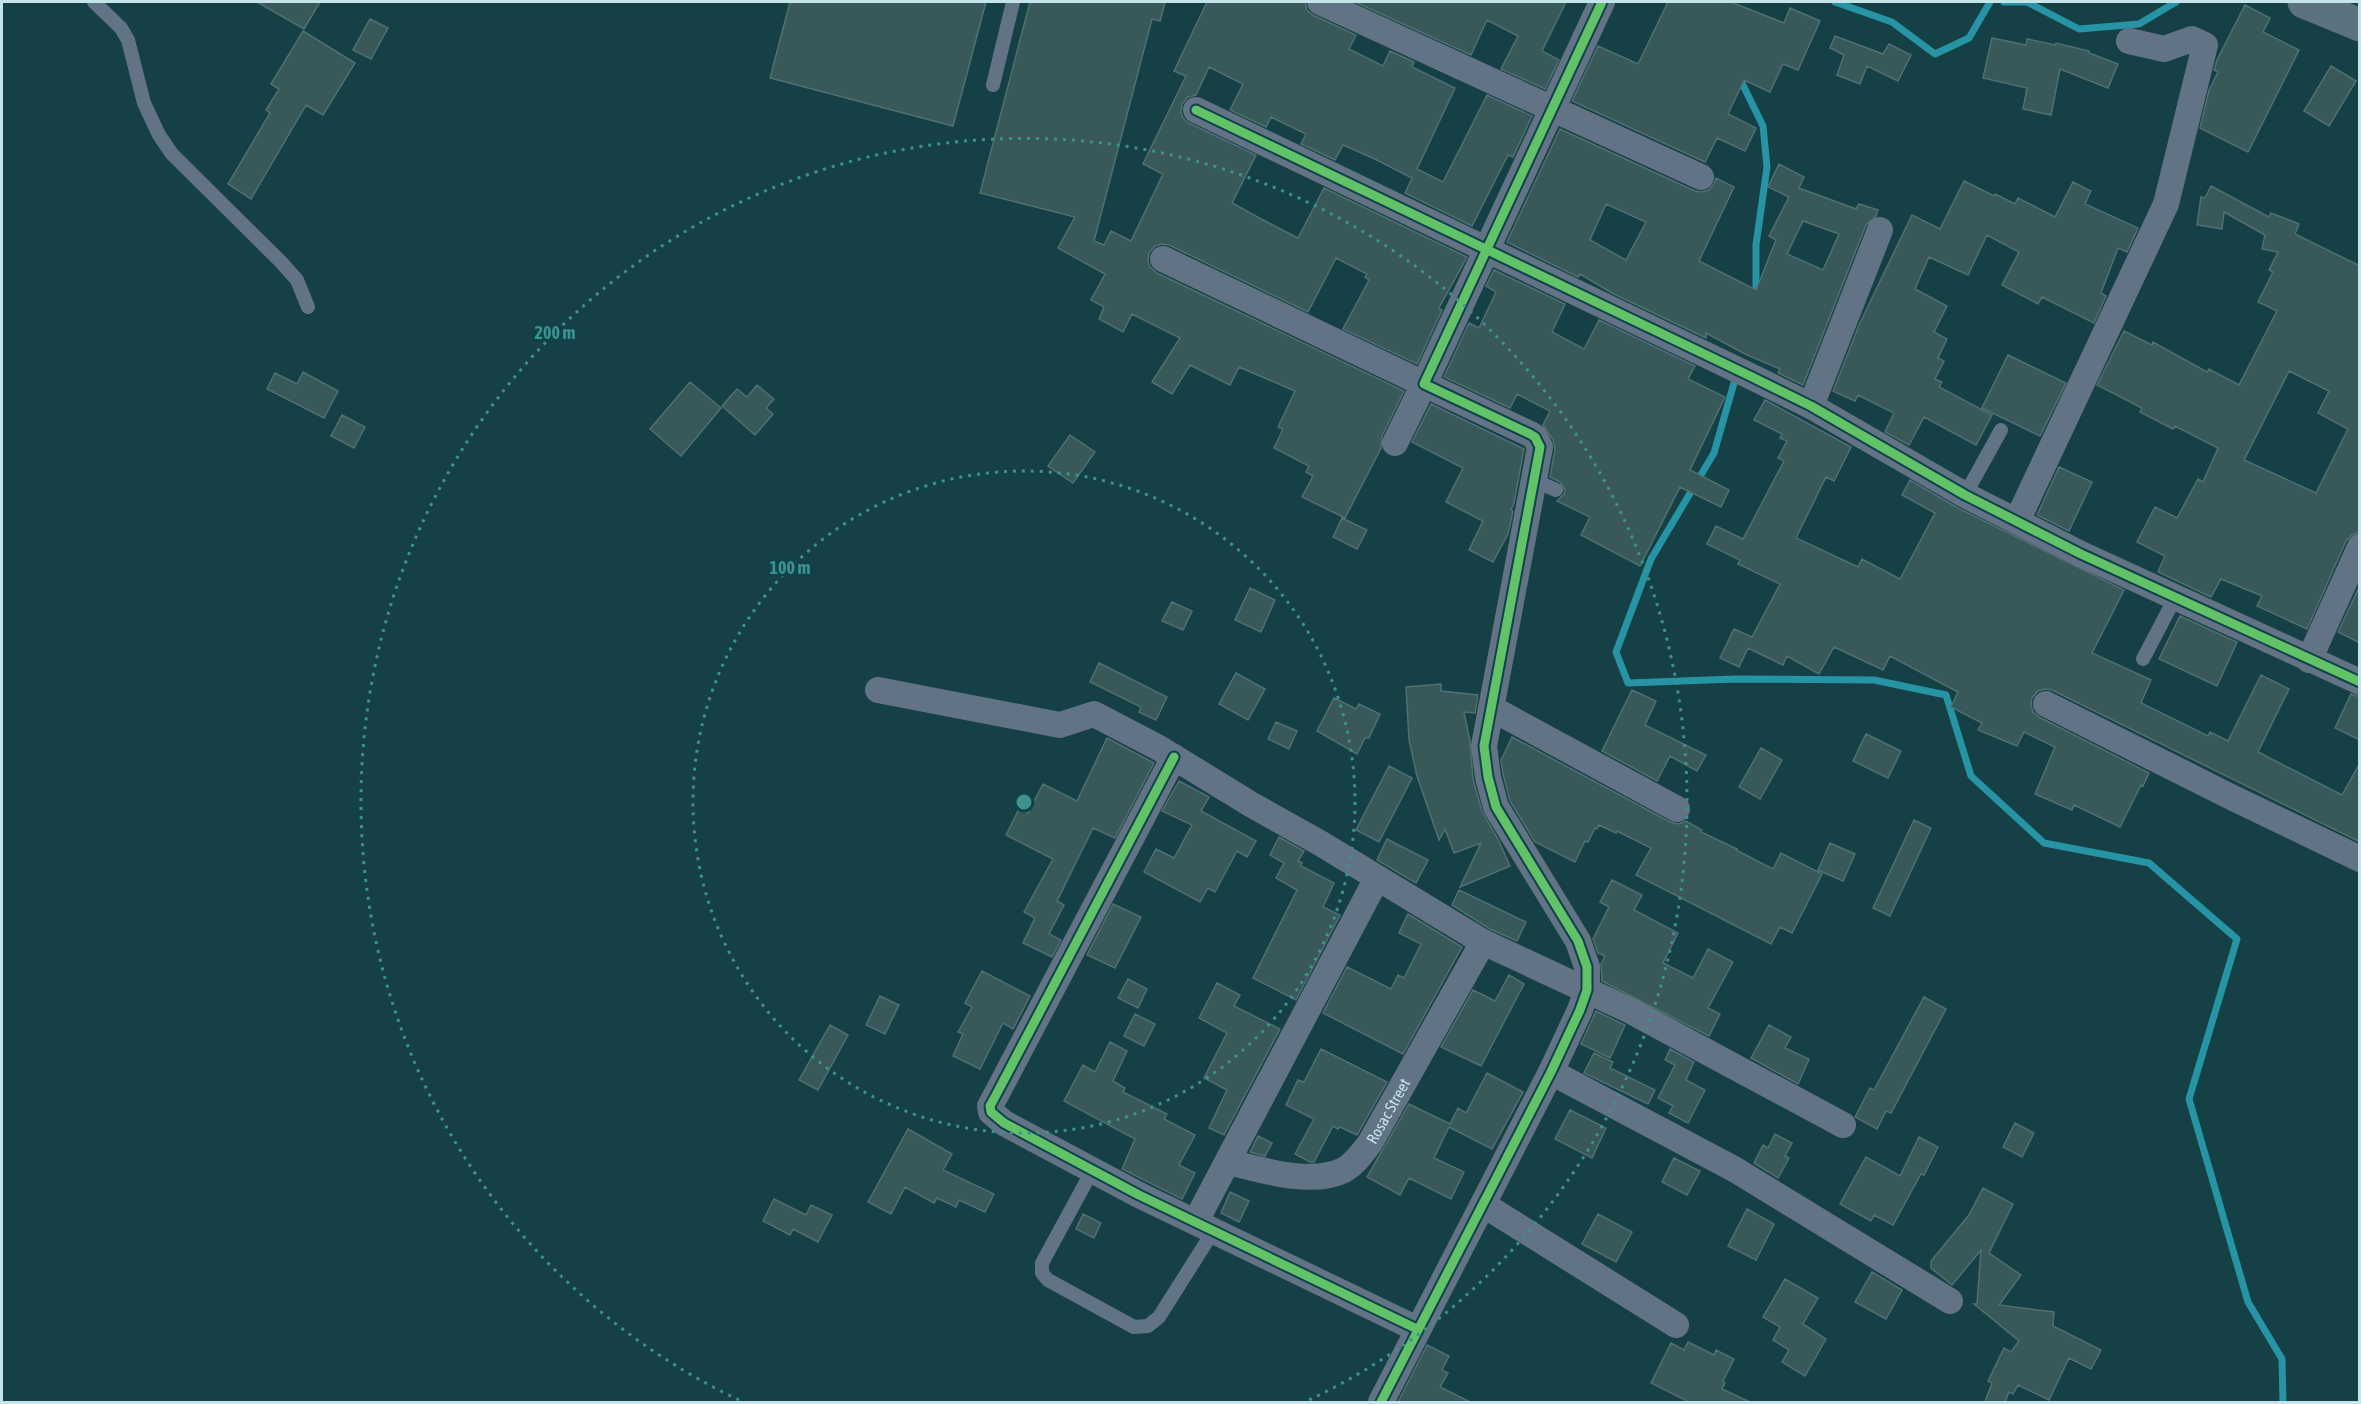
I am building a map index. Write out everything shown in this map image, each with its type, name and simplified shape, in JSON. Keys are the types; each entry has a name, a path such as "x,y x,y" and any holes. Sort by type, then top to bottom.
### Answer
{"highway":[{"path":"2304,2 2360,25"}],"street":[{"path":"1320,2 1701,177"},
{"path":"1395,442 1602,2"},
{"path":"2017,521 2166,204 2205,45 2192,39 2164,49 2129,41"},
{"path":"1196,110 1811,406 1965,495 2081,554 2360,682"},
{"path":"1811,406 1880,230"},
{"path":"1163,259 1535,437 1540,447 1546,485 1491,708 1484,746 1488,777 1496,807 1578,941 1587,968 1587,990 1551,1072 1381,1402"},
{"path":"2309,660 2360,547"},
{"path":"878,690 1060,725 1094,714 1174,757 1483,942 1684,1038 1844,1125"},
{"path":"2046,704 2360,859"},
{"path":"1491,708 1677,809"},
{"path":"1174,757 990,1106 991,1112 1004,1123 1092,1171 1417,1329"},
{"path":"1205,1226 1228,1162 1377,878"},
{"name":"Rosac Street","path":"1228,1162 1282,1175 1314,1176 1342,1171 1351,1165 1370,1143 1483,942"},
{"path":"1551,1072 1734,1169 1950,1301"},
{"path":"1484,1204 1676,1325"}],"lane":[{"path":"94,2 121,28 128,40 144,103 159,135 172,154 281,262 297,280 308,307"},
{"path":"993,85 1013,2"},
{"path":"1965,495 2001,430"},
{"path":"2143,659 2175,598"},
{"path":"1092,1171 1042,1263 1042,1272 1048,1280 1134,1327 1148,1326 1159,1317 1205,1226"}],"building":[{"path":"257,2 320,2 304,29"},
{"path":"790,2 986,2 953,126 770,78"},
{"path":"1030,2 1165,2 1160,21 1152,19 1094,241 1104,245 1111,231 1131,241 1163,174 1143,164 1186,76 1174,71 1207,2 1305,2 1307,10 1313,15 1356,35 1349,49 1383,66 1390,51 1414,62 1412,67 1455,88 1417,169 1443,182 1487,95 1532,116 1513,157 1508,155 1472,226 1405,193 1412,178 1375,159 1343,145 1335,160 1301,144 1306,134 1271,117 1266,127 1230,110 1243,84 1209,67 1196,95 1188,97 1182,104 1183,118 1189,123 1256,155 1232,203 1263,220 1298,238 1324,188 1467,257 1439,308 1442,310 1417,364 1343,329 1369,280 1365,277 1367,274 1336,258 1308,312 1169,245 1155,246 1149,253 1150,267 1157,273 1404,391 1382,436 1381,448 1345,518 1302,497 1313,476 1306,472 1309,466 1274,448 1283,429 1278,427 1295,391 1239,367 1230,385 1190,365 1172,394 1152,382 1180,338 1132,314 1123,332 1099,319 1104,307 1091,300 1105,274 1058,248 1075,217 980,193"},
{"path":"1355,2 1566,2 1542,51 1559,60 1545,89 1501,69 1518,36 1487,20 1471,55"},
{"path":"1668,2 1731,2 1784,23 1790,8 1820,21 1798,70 1783,64 1770,92 1744,80 1728,114 1756,128 1745,151 1717,138 1705,162 1572,101 1598,46 1638,64"},
{"path":"2245,5 2270,18 2263,32 2299,50 2248,152 2200,128 2209,90 2218,72 2214,70 2217,60"},
{"path":"370,19 388,28 371,59 353,50"},
{"path":"303,31 355,63 323,115 306,105 251,199 228,184 270,113 266,110 279,89 271,84"},
{"path":"1835,36 1883,54 1889,44 1911,55 1898,81 1867,66 1860,84 1837,75 1844,55 1830,48"},
{"path":"1992,38 2026,45 2027,39 2055,45 2056,43 2089,51 2089,53 2118,64 2108,88 2060,69 2051,115 2023,109 2027,88 1983,78"},
{"path":"2331,66 2356,81 2329,126 2304,111"},
{"path":"1560,129 1695,191 1709,190 1716,178 1734,187 1699,261 1756,290 1776,240 1769,236 1789,197 1768,187 1779,164 1804,177 1799,188 1856,209 1859,204 1878,210 1876,216 1866,225 1803,385 1778,373 1780,369 1745,354 1706,333 1706,338 1612,293 1580,274 1578,277 1507,242","holes":["1606,204 1646,222 1626,260 1590,240","1803,221 1839,234 1823,270 1787,254"]},
{"path":"1964,181 2015,204 2018,198 2055,217 2073,182 2091,191 2085,204 2138,228 2127,252 2118,248 2101,293 2106,296 2094,323 2042,297 2038,304 2002,285 2019,252 1987,235 1968,275 1929,257 1915,289 1947,306 1934,332 1947,339 1938,358 1944,361 1935,379 1942,382 1939,387 1992,415 1976,445 1924,417 1909,445 1885,432 1894,413 1858,395 1855,401 1833,391 1859,325 1912,215 1940,229"},
{"path":"2211,186 2269,217 2271,213 2299,224 2295,234 2360,266 2360,532 2352,535 2346,541 2307,629 2257,606 2262,596 2221,579 2211,597 2158,572 2165,556 2137,542 2155,507 2177,518 2198,479 2203,482 2218,448 2175,426 2173,429 2140,412 2142,408 2097,385 2124,331 2152,345 2153,342 2207,372 2209,369 2239,385 2277,311 2258,302 2273,272 2269,270 2278,252 2262,249 2265,235 2224,212 2222,229 2197,225 2201,197 2205,198","holes":["2289,371 2329,391 2318,413 2348,429 2316,493 2244,460"]},
{"path":"1494,270 1565,304 1552,332 1584,349 1599,320 1695,366 1688,379 1725,397 1690,470 1729,490 1721,507 1680,487 1640,566 1581,535 1590,517 1557,501 1565,490 1560,482 1550,477 1555,449 1553,440 1543,425 1550,411 1517,394 1510,408 1444,377 1469,323 1479,328 1496,292 1486,286"},
{"path":"2008,355 2066,383 2040,436 1982,408"},
{"path":"303,372 338,391 324,418 267,389 275,373 297,384"},
{"path":"690,382 721,408 681,456 650,429"},
{"path":"757,385 774,399 766,408 773,414 755,435 722,406 737,389 747,397"},
{"path":"1765,400 1851,447 1834,481 1826,477 1796,538 1858,567 1862,559 1900,579 1935,513 1902,495 1910,480 1958,508 2124,590 2092,653 2151,680 2141,703 2208,736 2210,732 2228,741 2261,675 2289,689 2258,752 2342,795 2360,763 2360,842 2052,690 2038,691 2032,698 2033,712 2149,773 2120,827 2074,805 2072,810 2035,794 2055,747 2024,732 2017,746 1978,730 1982,723 1951,707 1958,692 1890,656 1883,670 1834,647 1819,674 1787,656 1783,665 1748,648 1739,667 1720,658 1734,629 1752,637 1780,584 1738,564 1740,560 1707,544 1716,526 1743,539 1784,461 1778,458 1787,441 1780,438 1782,434 1754,420"},
{"path":"1431,404 1524,449 1508,534 1493,562 1469,550 1483,521 1446,502 1463,468 1412,442"},
{"path":"342,415 365,427 354,448 331,436"},
{"path":"1070,435 1095,452 1073,483 1048,466"},
{"path":"2059,467 2092,482 2069,531 2037,515"},
{"path":"1342,518 1367,530 1357,549 1333,537"},
{"path":"2360,585 2360,643 2338,632"},
{"path":"1250,588 1275,600 1261,632 1235,620"},
{"path":"1172,602 1192,611 1183,630 1162,621"},
{"path":"2180,616 2237,642 2217,686 2159,659"},
{"path":"1099,663 1167,697 1156,720 1139,712 1141,707 1090,682"},
{"path":"1236,673 1265,689 1248,720 1219,704"},
{"path":"1441,684 1441,691 1478,695 1475,713 1464,712 1470,741 1473,779 1482,811 1510,866 1460,887 1481,843 1454,853 1445,829 1439,840 1417,776 1409,740 1406,687"},
{"path":"1632,690 1656,701 1645,725 1706,755 1697,771 1670,756 1657,781 1602,751"},
{"path":"2351,694 2360,697 2360,740 2335,728"},
{"path":"1334,698 1356,709 1359,704 1380,714 1369,738 1365,738 1357,754 1317,731"},
{"path":"1276,722 1297,731 1289,749 1268,739"},
{"path":"1866,734 1901,751 1888,778 1853,761"},
{"path":"1512,737 1670,822 1678,824 1686,821 1702,830 1701,832 1773,869 1781,853 1822,874 1792,933 1780,927 1771,944 1636,875 1651,848 1617,831 1616,833 1599,825 1588,842 1585,841 1575,862 1535,842 1510,801 1503,774 1501,760"},
{"path":"1107,738 1154,763 1115,838 1093,828 1057,901 1064,905 1049,934 1061,940 1052,957 1023,943 1035,918 1024,912 1053,859 1006,835 1019,809 1028,813 1043,784 1077,801"},
{"path":"1761,748 1782,760 1760,799 1739,787"},
{"path":"1389,766 1412,778 1379,842 1356,830"},
{"path":"1179,781 1209,797 1201,811 1256,841 1247,857 1237,851 1215,892 1208,888 1200,902 1144,872 1156,849 1174,858 1192,825 1162,811"},
{"path":"1914,820 1931,828 1890,916 1873,908"},
{"path":"1279,837 1304,851 1298,861 1302,863 1301,866 1334,883 1323,907 1340,915 1296,1000 1253,978 1297,890 1276,878 1284,863 1270,855"},
{"path":"1387,839 1428,860 1416,883 1377,860"},
{"path":"1830,843 1855,854 1843,881 1818,870"},
{"path":"1612,880 1642,895 1634,910 1678,933 1663,963 1693,978 1708,949 1733,962 1708,1008 1720,1014 1709,1036 1602,981 1601,964 1605,956 1598,953 1593,939 1609,907 1600,902"},
{"path":"1459,890 1526,922 1517,941 1490,929 1452,905"},
{"path":"1113,904 1141,917 1115,968 1087,955"},
{"path":"1408,914 1462,947 1403,1054 1323,1013 1347,967 1391,989 1398,975 1404,978 1421,944 1399,933"},
{"path":"982,971 1030,996 1013,1029 1003,1023 980,1069 953,1056 963,1034 958,1032 972,1007 965,1003"},
{"path":"1509,975 1524,984 1481,1066 1441,1047 1473,990 1495,1001"},
{"path":"1128,979 1147,989 1138,1008 1118,998"},
{"path":"1217,983 1240,995 1234,1006 1280,1029 1224,1135 1209,1128 1227,1090 1204,1078 1227,1033 1199,1018"},
{"path":"880,996 899,1005 885,1034 866,1025"},
{"path":"1924,997 1946,1009 1891,1113 1886,1111 1877,1129 1855,1117 1870,1088 1874,1090"},
{"path":"1596,1011 1625,1025 1610,1058 1581,1044"},
{"path":"1135,1014 1155,1024 1144,1046 1124,1036"},
{"path":"830,1025 848,1035 818,1090 799,1080"},
{"path":"1769,1025 1791,1037 1785,1048 1809,1059 1798,1084 1751,1058"},
{"path":"1110,1042 1127,1051 1113,1081 1125,1088 1123,1092 1167,1114 1164,1119 1195,1135 1179,1165 1195,1173 1182,1199 1122,1169 1135,1139 1064,1101 1083,1065 1095,1072"},
{"path":"1321,1049 1387,1082 1357,1135 1333,1126 1314,1162 1310,1162 1295,1154 1314,1119 1286,1105 1298,1080 1304,1082"},
{"path":"1670,1049 1694,1062 1686,1080 1705,1090 1688,1123 1669,1113 1673,1106 1658,1098 1675,1065 1665,1060"},
{"path":"1594,1053 1613,1062 1610,1068 1655,1090 1648,1104 1584,1073"},
{"path":"1487,1073 1523,1092 1492,1149 1449,1127 1434,1158 1464,1172 1451,1199 1409,1178 1400,1195 1367,1177 1409,1104 1450,1124 1458,1108 1466,1113"},
{"path":"1570,1110 1606,1128 1592,1158 1555,1139"},
{"path":"2015,1123 2034,1133 2022,1157 2003,1147"},
{"path":"908,1129 952,1154 943,1170 994,1194 985,1212 959,1200 956,1207 937,1198 934,1203 905,1187 891,1214 868,1202"},
{"path":"1775,1134 1792,1143 1785,1156 1789,1158 1778,1178 1754,1163 1763,1145 1768,1148"},
{"path":"1258,1136 1272,1143 1265,1156 1250,1152"},
{"path":"1919,1137 1938,1147 1924,1175 1921,1174 1893,1225 1874,1215 1871,1221 1840,1204 1866,1157 1900,1176"},
{"path":"1674,1158 1700,1171 1687,1195 1662,1182"},
{"path":"1983,1188 2013,1204 1989,1253 2021,1275 1999,1305 2054,1312 2053,1326 2101,1350 2091,1369 2069,1358 2049,1400 2018,1385 2013,1394 2009,1392 2005,1402 1985,1402 1992,1383 1988,1381 2004,1348 2011,1352 2019,1341 1974,1304 1977,1304 1981,1250 1952,1285 1931,1268 1931,1261 1969,1215"},
{"path":"1230,1192 1249,1201 1239,1222 1221,1213"},
{"path":"774,1199 806,1215 811,1205 832,1215 818,1242 793,1229 790,1235 763,1221"},
{"path":"1747,1209 1774,1224 1756,1260 1728,1246"},
{"path":"1083,1214 1101,1223 1094,1238 1076,1229"},
{"path":"1598,1214 1632,1232 1616,1262 1582,1244"},
{"path":"1872,1272 1902,1290 1886,1319 1855,1302"},
{"path":"1785,1279 1818,1298 1803,1324 1826,1339 1805,1376 1782,1362 1789,1350 1773,1340 1780,1327 1763,1317"},
{"path":"1688,1342 1714,1355 1716,1350 1734,1359 1723,1381 1725,1383 1722,1389 1750,1402 1689,1402 1651,1383 1671,1343 1684,1350"},
{"path":"1427,1345 1449,1356 1442,1370 1448,1373 1440,1387 1470,1402 1398,1402"}],"waterway":[{"path":"1835,2 1892,22 1935,54 1969,38 1990,2"},
{"path":"2004,2 2027,2 2079,29 2139,24 2176,2"},
{"path":"1739,77 1763,126 1767,167 1756,245 1756,296"},
{"path":"1736,376 1714,453 1651,559 1616,652 1628,683 1735,679 1874,680 1946,695 1971,776 2044,843 2149,863 2237,939 2189,1099 2248,1302 2282,1359 2283,1402"}],"cycle path":[{"path":"1381,1402 1551,1072 1587,990 1587,967 1578,941 1496,807 1488,777 1484,746 1540,447 1535,437 1530,434 1424,384 1602,2"},
{"path":"1196,110 1811,406 1965,495 2081,554 2360,682"},
{"path":"1174,757 990,1106 991,1112 1004,1123 1139,1195 1417,1329"}]}
